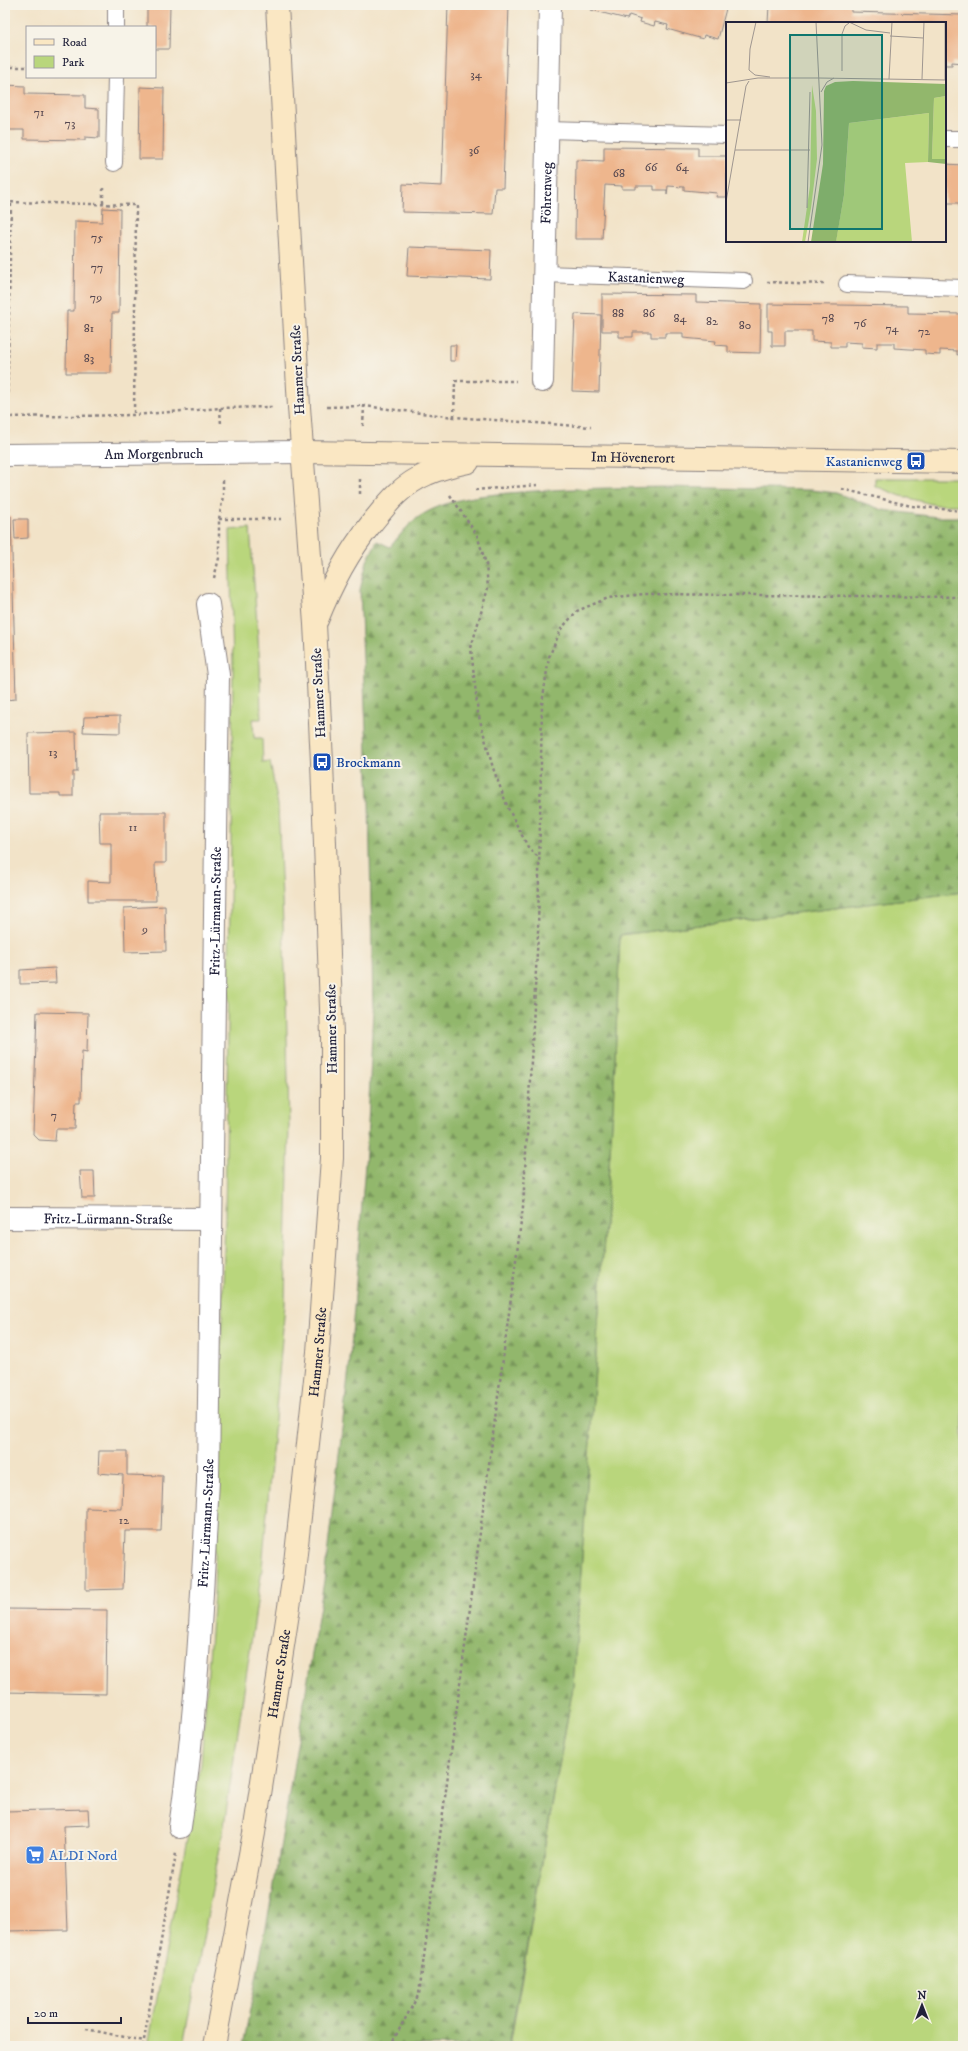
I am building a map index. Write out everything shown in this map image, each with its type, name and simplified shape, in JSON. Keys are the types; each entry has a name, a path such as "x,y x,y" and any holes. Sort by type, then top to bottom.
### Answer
{"main road":[{"name":"Hammer Straße","path":"214,2046 254,1833 293,1581 319,1344 332,1158 332,1036 315,624 299,407 277,5"},
{"name":"Im Hövenerort","path":"303,452 963,462"},
{"path":"315,624 346,557 390,499 405,486 426,474 448,466 504,455"}],"street":[{"name":"Föhrenweg","path":"542,381 550,5"},
{"name":"Am Morgenbruch","path":"5,455 303,452"},
{"name":"Fritz-Lürmann-Straße","path":"180,1827 189,1763 203,1593 208,1481 210,1219 218,675 208,604"},
{"name":"Fritz-Lürmann-Straße","path":"5,1218 210,1219"}],"lane":[{"path":"116,5 116,26"},
{"path":"114,163 116,78"},
{"path":"547,130 726,135"},
{"path":"946,139 963,139"},
{"name":"Kastanienweg","path":"544,274 744,281"},
{"path":"847,284 963,288"}],"path":[{"path":"5,67 26,67"},
{"path":"5,202 136,205 134,415"},
{"path":"11,202 6,417 134,415 220,408 364,406 454,417 594,427"},
{"path":"744,281 847,284"},
{"path":"454,417 455,381 542,381"},
{"path":"208,604 219,558 219,519 223,496 222,453"},
{"path":"469,490 540,485"},
{"path":"834,487 911,506 963,511"},
{"path":"443,498 456,494"},
{"path":"450,495 477,535 486,564 488,588 471,648 478,713 493,768 508,808 528,847 539,858"},
{"path":"219,519 308,518"},
{"path":"390,2046 420,1994 523,1207 538,934 542,704 549,657 561,629 577,611 608,598 645,594 963,597"},
{"path":"143,2046 180,1827"},
{"path":"86,2029 144,2042"}],"green space":[{"path":"875,478 963,478 963,505 935,505 901,496 875,486"},
{"path":"664,487 811,490 836,493 883,510 937,517 963,517 963,892 620,935 613,1109 573,1687 509,2046 243,2046 273,1891 324,1581 350,1360 368,1125 373,1009 369,800 360,590 367,561 377,541 390,547 421,515 461,499 484,495 539,491 593,488"},
{"path":"250,528 260,666 261,719 253,719 254,738 262,738 263,763 270,762 278,805 286,994 289,1125 285,1305 262,1569 224,1826 183,2046 148,2046 201,1764 214,1593 225,1218 231,843 233,669 230,530"},
{"path":"963,892 963,2046 510,2046 573,1687 613,1109 620,935"}],"building":[{"path":"147,5 170,5 169,49 156,49 156,26 147,26"},
{"path":"448,5 509,5 503,188 495,188 493,214 402,212 403,184 442,186"},
{"path":"593,5 727,5 718,39 704,35 703,39 667,29 668,25 655,22 654,26 640,22 641,19 629,15 627,19 591,10"},
{"path":"769,5 851,5 851,12 963,15 963,63 952,62 952,65 946,65 946,22 768,22"},
{"path":"5,85 25,86 25,94 85,95 85,108 99,109 99,138 85,137 85,140 24,139 24,130 5,130"},
{"path":"140,87 164,88 163,159 139,159"},
{"path":"604,147 698,148 698,156 726,156 726,197 716,197 717,193 684,190 684,187 668,186 667,195 667,190 654,190 654,186 636,186 636,189 622,189 622,186 605,185 602,239 575,239 576,160 604,161"},
{"path":"946,164 963,165 963,206 959,207 959,203 946,203"},
{"path":"103,208 120,209 119,313 112,313 111,373 66,373 67,311 74,311 75,221 102,222"},
{"path":"409,247 491,250 490,279 407,276"},
{"path":"602,294 696,295 696,302 761,304 760,353 728,352 728,346 715,345 716,341 683,338 683,333 665,333 665,337 651,337 651,332 633,332 633,337 619,337 619,331 602,331"},
{"path":"768,304 908,306 908,313 963,314 963,353 957,355 957,351 940,350 940,355 925,354 925,350 894,348 894,343 877,343 877,348 862,347 862,343 845,342 845,347 831,347 831,342 812,341 812,331 785,331 785,346 772,346 772,331 768,331"},
{"path":"575,314 601,315 599,392 572,391"},
{"path":"450,345 456,345 455,361 450,361"},
{"path":"5,516 11,516 16,699 5,700"},
{"path":"14,519 28,519 28,538 15,539"},
{"path":"120,716 120,733 83,732 84,717"},
{"path":"76,732 77,772 73,772 73,796 60,796 60,793 29,793 28,733"},
{"path":"99,812 166,812 166,863 155,863 156,901 88,901 88,881 111,882 111,843 100,843"},
{"path":"165,906 166,951 125,952 124,908"},
{"path":"55,968 56,983 20,984 20,970"},
{"path":"37,1012 88,1013 87,1052 82,1051 81,1102 76,1102 75,1129 56,1129 55,1141 39,1140 33,1134"},
{"path":"80,1171 94,1171 95,1198 82,1198"},
{"path":"99,1451 127,1451 127,1475 163,1476 161,1531 125,1531 123,1589 86,1590 86,1508 122,1509 123,1475 98,1473"},
{"path":"5,1609 107,1610 106,1694 5,1692"},
{"name":"ALDI Nord","path":"88,1809 89,1825 64,1826 68,1930 5,1931 5,1811"}],"place":[{"name":"Kastanienweg","path":"916,461"},
{"name":"Brockmann","path":"322,762"},
{"name":"ALDI Nord","path":"35,1855"}]}
